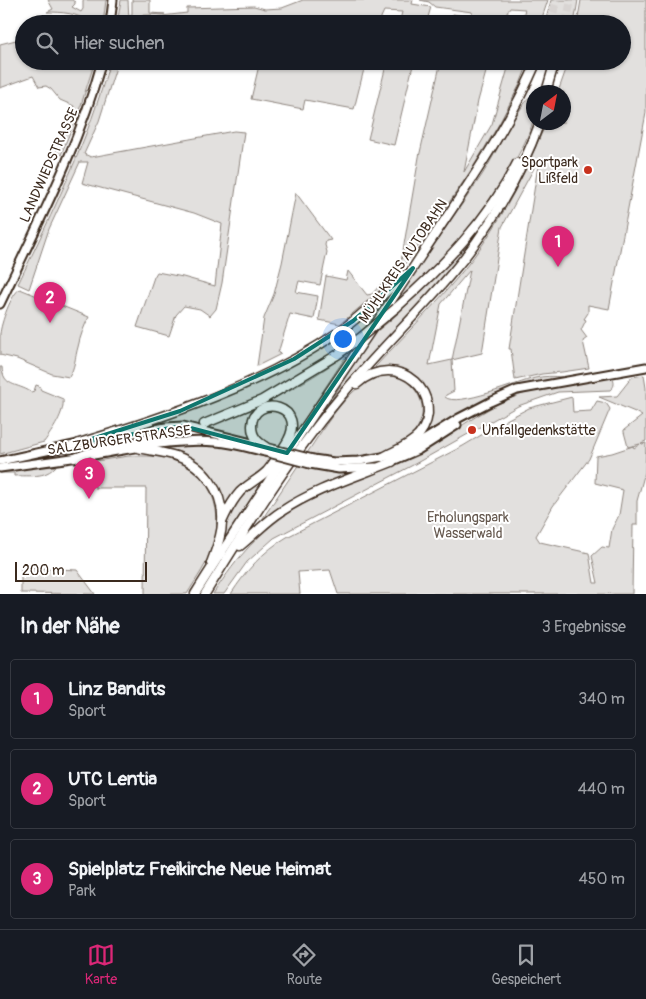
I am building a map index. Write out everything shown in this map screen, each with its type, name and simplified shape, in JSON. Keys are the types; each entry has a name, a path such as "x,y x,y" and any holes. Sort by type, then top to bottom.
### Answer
{"highway":[{"name":"MÜHLKREIS AUTOBAHN","path":"195,594 261,492 462,197 504,130 533,70"},
{"path":"548,85 554,70"},
{"path":"552,85 555,70"},
{"path":"204,424 262,400 337,355 396,308 441,265 481,219 514,170 532,130"},
{"path":"205,594 295,457 325,416 357,377 438,290 481,235 514,181 536,130"},
{"path":"79,443 180,411 287,362 321,343 353,321 413,268"},
{"path":"218,574 230,562 305,449 351,389 370,374 388,370 406,375 416,383 423,393 427,413 423,428 414,439 404,447 383,457"},
{"path":"222,522 233,500 268,470 289,439 293,427 291,420 283,409 275,406 266,407 258,411 252,424 252,431 256,439 267,449"},
{"path":"75,458 88,453 173,434"},
{"path":"138,448 176,456 194,464 213,485 222,512 222,522 218,543 208,573"},
{"path":"240,546 272,518 291,505 327,488 392,462"}],"main road":[{"path":"111,15 113,0"},
{"name":"LANDWIEDSTRASSE","path":"0,304 73,147 99,70"},
{"name":"SALZBURGER STRASSE","path":"312,461 342,462 383,457 407,450 459,418 490,402 528,388 646,367"},
{"name":"SALZBURGER STRASSE","path":"0,460 79,443 178,426 194,428 339,469 376,466 392,462 418,450 490,402"},
{"name":"SALZBURGER STRASSE","path":"0,468 138,448 202,441 267,449"}],"highlighted area":[{"path":"413,268 287,453 183,426 79,443 180,411 294,359 353,321"}],"green space":[{"path":"48,0 72,0 75,4 72,7 81,12 83,0 106,0 104,15 74,15 47,12 53,9"},
{"path":"121,0 128,0 129,15 118,15"},
{"path":"132,0 150,0 150,13 165,14 131,15"},
{"path":"303,0 413,0 412,4 431,7 429,15 401,15 402,12 384,11 382,15 170,15 187,13 187,8 254,6 265,9 282,8"},
{"path":"420,0 548,0 543,15 523,15 525,9 510,8 506,15 472,15 472,12 435,7 429,2"},
{"path":"551,0 578,0 576,15 547,15"},
{"path":"581,0 646,0 646,113 609,309 588,305 588,313 581,330 587,338 583,341 589,368 542,374 515,380 511,349 509,349 539,159 502,227 482,353 452,360 454,391 445,397 452,400 474,397 535,378 548,376 562,377 520,385 496,394 430,432 426,428 426,394 392,368 376,369 375,367 445,292 471,261 493,229 525,169 543,130 571,130 571,85 560,85 566,70 631,70 631,15 578,15","holes":["470,270 452,360 429,365 441,304"]},
{"path":"15,40 15,70 92,70 81,105 61,155 56,153 74,106 60,100 46,86 39,87 33,76 0,88 0,44"},
{"path":"107,70 115,70 99,121 84,154 91,157 234,131 244,132 222,283 216,309 210,316 200,309 184,306 176,315 169,336 137,327 154,277 157,272 215,286 222,224 194,213 82,183 88,162 80,162 49,229 29,289 18,284 81,147"},
{"path":"258,70 364,70 354,109 305,100 303,109 251,99"},
{"path":"385,70 412,70 394,145 368,139"},
{"path":"439,70 487,70 478,101 464,172 492,124 507,70 525,70 499,124 472,169 404,265 384,287 340,324 319,320 326,276 346,280 348,271 367,295 372,294 401,262 419,157"},
{"path":"526,102 526,130 530,130 502,183 461,238 396,304 395,302 482,175"},
{"path":"296,193 331,240 326,241 325,245 327,252 320,285 299,281 296,292 318,296 314,319 290,314 278,353 281,354 257,366 264,318 274,294 282,263"},
{"path":"495,209 456,264 322,415 371,336 427,286"},
{"path":"20,289 89,317 81,335 74,366 69,377 52,374 17,359 0,355 2,323 13,297"},
{"path":"386,297 360,335 333,355 267,395 235,410 195,425 176,424 126,433 197,407 295,362"},
{"path":"348,353 294,435 294,420 289,410 281,405 271,404 261,406 254,413 250,424 251,438 203,427 241,413 278,396 314,376"},
{"path":"0,367 2,367 5,378 12,384 31,392 34,391 36,385 39,386 41,390 63,399 63,404 57,422 44,442 0,454"},
{"path":"381,374 404,380 418,395 422,404 422,414 419,425 412,435 402,444 390,450 362,458 334,458 307,453 330,419 348,397 358,387"},
{"name":"Erholungspark Wasserwald","path":"644,375 646,388 646,441 641,443 646,443 645,472 637,501 637,525 633,525 632,594 338,594 330,570 298,572 300,594 231,594 256,562 287,537 463,446 529,408 572,397 573,412 591,411 597,401 606,403 610,409 589,459 553,506 536,536 540,542 589,553 594,583 598,583 592,556 602,547 609,548 612,529 619,515 623,490 595,483 596,456 633,446 634,448 640,444 628,447 624,430 642,416 599,397 617,396 632,377"},
{"path":"607,377 614,381 614,385 610,390 558,392 518,406 413,465 274,538 247,562 224,594 213,594 250,546 271,526 297,507 415,455 500,403 526,393 553,386"},
{"path":"271,410 288,420 287,434 281,447 265,441 257,431 256,422 258,417"},
{"path":"206,444 228,446 273,458 225,511 205,471 147,449"},
{"path":"129,456 160,457 179,461 190,467 200,476 212,497 217,521 213,546 205,565 187,594 145,594 146,488 95,488 95,486 87,486 83,463"},
{"path":"299,464 327,470 362,472 327,486 255,530"},
{"path":"56,466 47,473 36,476 14,476 14,473 0,473 18,469"},
{"path":"269,472 219,546 229,512 243,494"},
{"path":"21,567 77,570 95,594 21,593"}],"tunnel":[{"path":"553,15 557,0"},
{"path":"568,15 571,0"},
{"path":"173,434 204,424"}],"place":[{"name":"Sportpark Lißfeld","path":"588,170"},
{"name":"Linz Bandits","path":"558,267"},
{"name":"UTC Lentia","path":"50,323"},
{"name":"Unfallgedenkstätte","path":"472,430"},
{"name":"Spielplatz Freikirche Neue Heimat","path":"89,499"}]}
